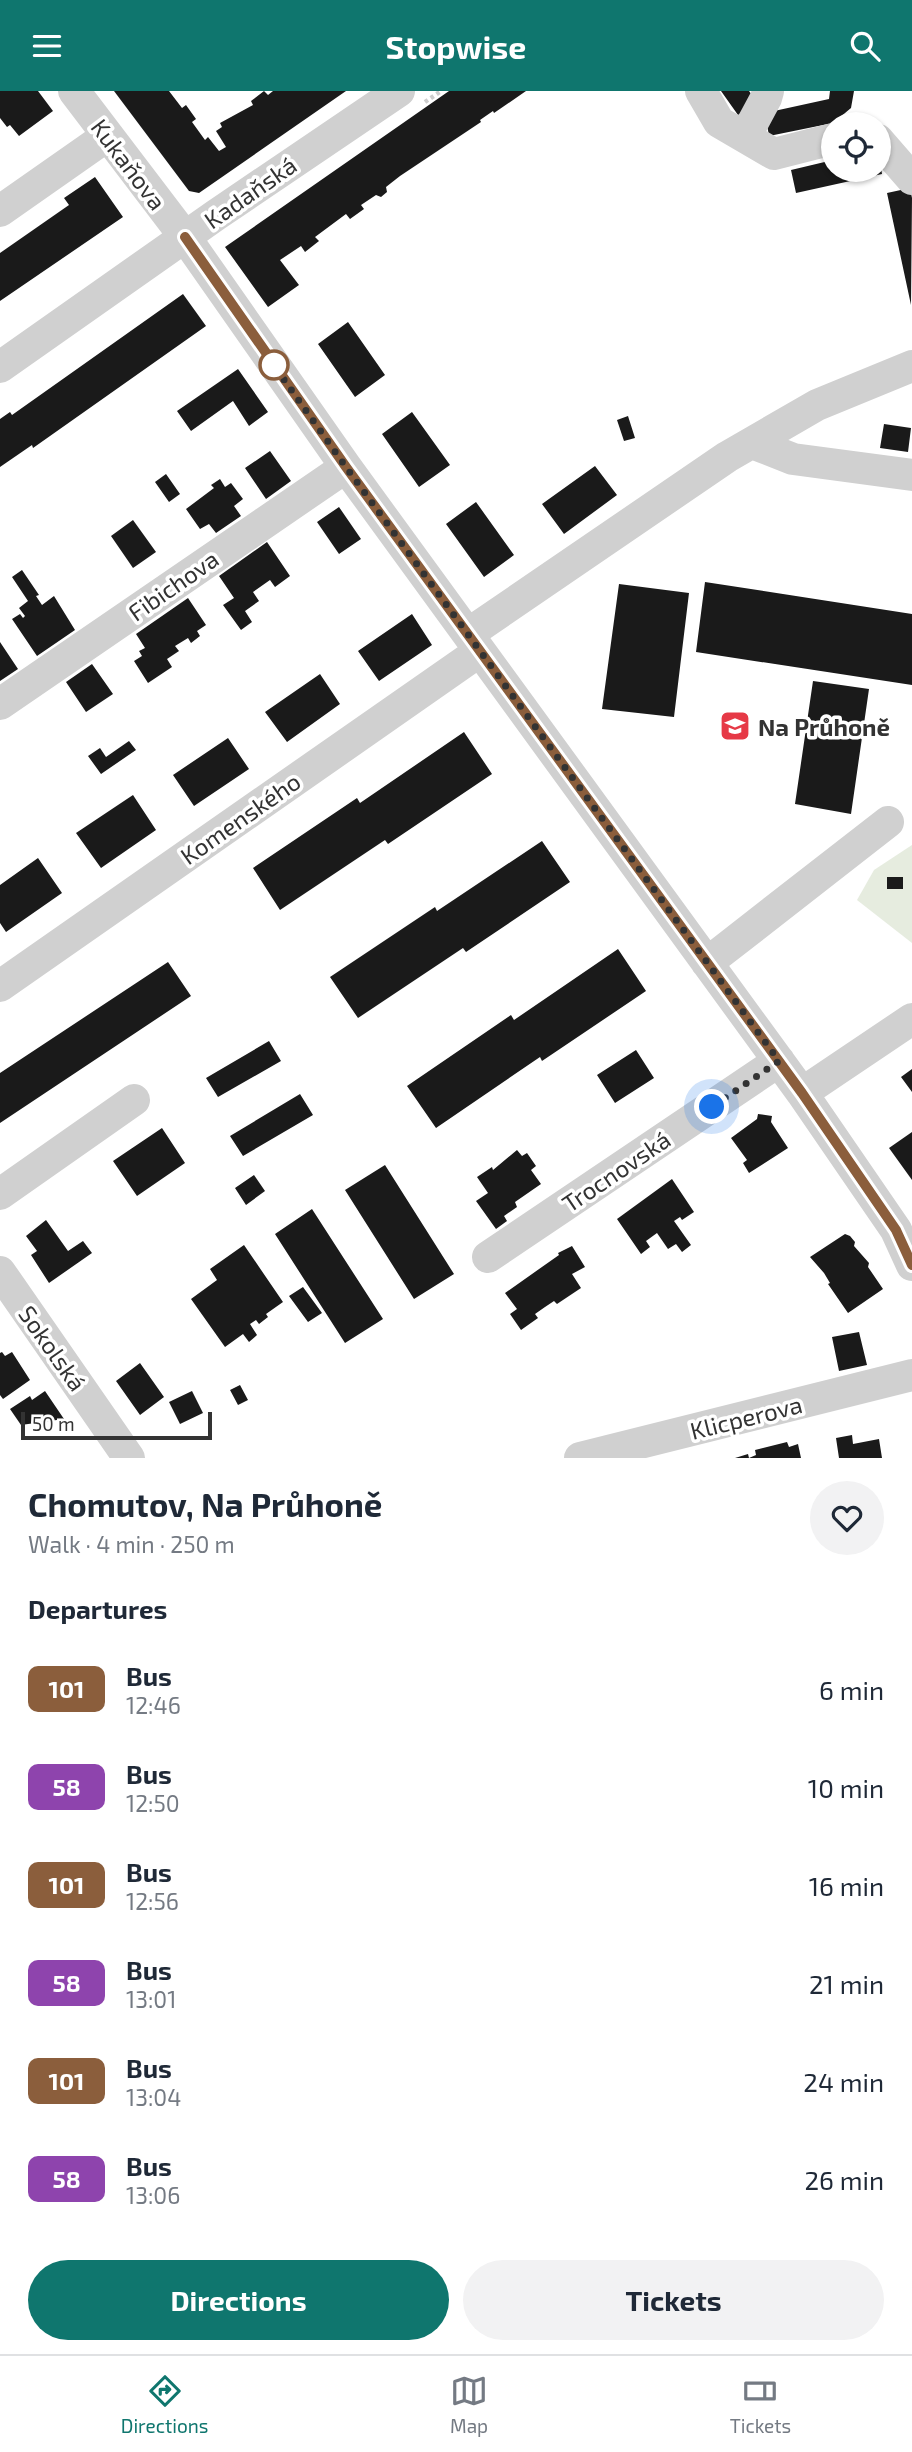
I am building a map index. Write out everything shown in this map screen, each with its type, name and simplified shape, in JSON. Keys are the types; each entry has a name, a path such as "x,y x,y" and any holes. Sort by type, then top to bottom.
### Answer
{"street":[{"name":"Kukaňova","path":"74,91 185,237"},
{"name":"Kadaňská","path":"0,367 399,91"},
{"path":"701,91 719,122 774,154 821,142"},
{"path":"745,137 768,91"},
{"path":"0,211 107,136"},
{"path":"891,155 912,179"},
{"path":"185,237 346,467 802,1093 896,1230 912,1265"},
{"path":"474,642 727,457 817,405 912,366"},
{"path":"752,443 793,459 912,475"},
{"name":"Fibichova","path":"0,704 346,467"},
{"name":"Komenského","path":"0,986 474,642"},
{"path":"707,963 888,823"},
{"path":"802,1093 912,1019"},
{"name":"Trocnovská","path":"488,1257 779,1061"},
{"path":"0,1193 134,1100"},
{"name":"Sokolská","path":"0,1272 129,1458"},
{"name":"Klicperova","path":"580,1458 912,1375"}],"shaded area":[{"path":"912,845 912,943 857,900 874,870"}],"building":[{"path":"0,91 38,91 53,111 19,136 0,118"},
{"path":"114,91 169,91 182,108 186,105 196,119 192,122 205,140 208,137 219,151 226,147 216,131 222,127 220,123 253,105 251,101 264,91 268,95 273,91 346,91 199,193 189,191"},
{"path":"449,91 526,91 400,176 386,187 387,192 381,197 376,195 361,205 364,209 350,219 346,214 315,237 319,241 305,252 301,246 280,260 299,285 268,307 225,247"},
{"path":"721,91 749,91 757,102 738,115"},
{"path":"830,91 854,91 851,108 846,112 821,112 821,125 769,136 765,113 829,99"},
{"path":"821,163 821,182 846,182 796,193 791,170"},
{"path":"95,177 123,217 0,301 0,253 69,205 64,198"},
{"path":"910,188 912,198 911,305 887,193"},
{"path":"183,294 206,326 33,448 32,445 0,467 0,419 10,412 12,415"},
{"path":"348,322 385,375 355,397 318,344"},
{"path":"238,369 268,412 249,426 233,401 191,431 177,411"},
{"path":"412,412 450,465 419,487 382,434"},
{"path":"628,416 635,438 624,441 617,420"},
{"path":"884,424 911,428 908,452 880,448"},
{"path":"270,451 291,481 266,499 245,468"},
{"path":"595,466 617,495 564,534 542,504"},
{"path":"166,474 180,494 169,502 155,482"},
{"path":"220,479 225,487 231,483 243,499 234,506 241,516 216,533 209,524 200,529 186,509 214,488 211,485"},
{"path":"476,502 514,555 484,577 446,524"},
{"path":"339,507 361,539 339,554 317,522"},
{"path":"133,520 156,552 133,568 111,536"},
{"path":"267,542 290,576 275,587 270,580 253,592 259,601 245,611 252,622 241,630 223,605 234,598 219,576"},
{"path":"22,570 39,595 36,596 42,605 54,596 75,630 37,656 12,619 20,614 23,618 25,616 19,608 28,601 12,577"},
{"path":"705,582 912,614 912,685 696,652"},
{"path":"619,584 689,593 674,717 602,709"},
{"path":"188,598 206,625 197,631 200,636 191,643 188,638 175,646 179,651 167,659 172,667 148,683 134,661 142,656 139,651 145,648 136,634"},
{"path":"412,614 432,645 379,681 358,651"},
{"path":"0,642 18,669 0,681"},
{"path":"92,664 113,694 86,712 66,682"},
{"path":"320,674 340,704 287,742 265,712"},
{"path":"813,681 869,689 851,814 795,804"},
{"path":"464,732 492,774 388,844 385,840 280,910 253,868 357,798 360,803"},
{"path":"228,738 249,769 194,806 173,775"},
{"path":"129,741 136,750 101,774 88,756 100,748 106,757"},
{"path":"133,795 156,830 101,868 76,833"},
{"path":"542,841 570,882 466,952 463,948 358,1018 330,977 435,907 437,911"},
{"path":"38,858 62,893 6,932 0,923 0,885"},
{"path":"887,877 903,877 903,889 887,889"},
{"path":"618,949 646,991 542,1061 540,1057 436,1128 407,1086 511,1015 514,1020"},
{"path":"168,962 191,996 0,1123 0,1073"},
{"path":"269,1041 281,1061 218,1097 206,1078"},
{"path":"636,1050 654,1078 615,1103 597,1075"},
{"path":"912,1069 912,1092 901,1077"},
{"path":"300,1094 313,1115 243,1156 230,1136"},
{"path":"758,1114 772,1116 771,1122 788,1148 749,1173 743,1163 747,1160 731,1138 757,1119"},
{"path":"162,1128 185,1163 137,1196 113,1161"},
{"path":"912,1132 912,1180 889,1148"},
{"path":"517,1150 522,1156 527,1153 536,1166 531,1170 541,1184 515,1202 517,1207 504,1216 507,1221 496,1229 476,1201 488,1193 477,1177 492,1167 493,1170"},
{"path":"385,1165 454,1274 414,1299 345,1190"},
{"path":"254,1175 265,1191 246,1205 235,1188"},
{"path":"672,1179 694,1212 682,1220 680,1217 674,1221 691,1245 682,1252 676,1244 668,1249 657,1233 646,1241 650,1247 641,1254 617,1219"},
{"path":"312,1209 383,1319 345,1343 275,1234"},
{"path":"46,1220 68,1251 83,1241 92,1253 49,1283 31,1255 37,1251 26,1236"},
{"path":"845,1234 855,1242 854,1246 869,1263 868,1267 883,1289 848,1313 828,1284 830,1283 824,1273 810,1257"},
{"path":"244,1245 283,1302 266,1314 268,1317 259,1324 256,1320 250,1324 257,1335 249,1342 243,1334 225,1347 191,1299 217,1280 210,1269"},
{"path":"572,1246 585,1267 572,1274 581,1288 557,1304 554,1301 535,1314 538,1318 521,1330 510,1314 517,1309 505,1293 559,1255 558,1253"},
{"path":"303,1287 322,1313 308,1322 289,1296"},
{"path":"859,1332 867,1365 839,1371 832,1337"},
{"path":"2,1352 5,1356 12,1352 30,1380 3,1399 0,1395"},
{"path":"140,1363 164,1397 140,1415 116,1381"},
{"path":"240,1385 248,1400 238,1405 230,1390"},
{"path":"45,1391 64,1419 21,1425 10,1409 30,1396 32,1400"},
{"path":"192,1391 203,1413 180,1424 169,1402"},
{"path":"852,1435 853,1444 879,1439 882,1458 839,1458 836,1438"},
{"path":"787,1442 789,1447 798,1444 801,1458 749,1458 756,1455 755,1450"}],"bus line":[{"name":"101","path":"185,237 346,467 802,1093 896,1230 912,1265"}],"place":[{"name":"Na Průhoně","path":"735,726"}],"route":[{"path":"274,365 268,357 779,1061 712,1107"}]}
